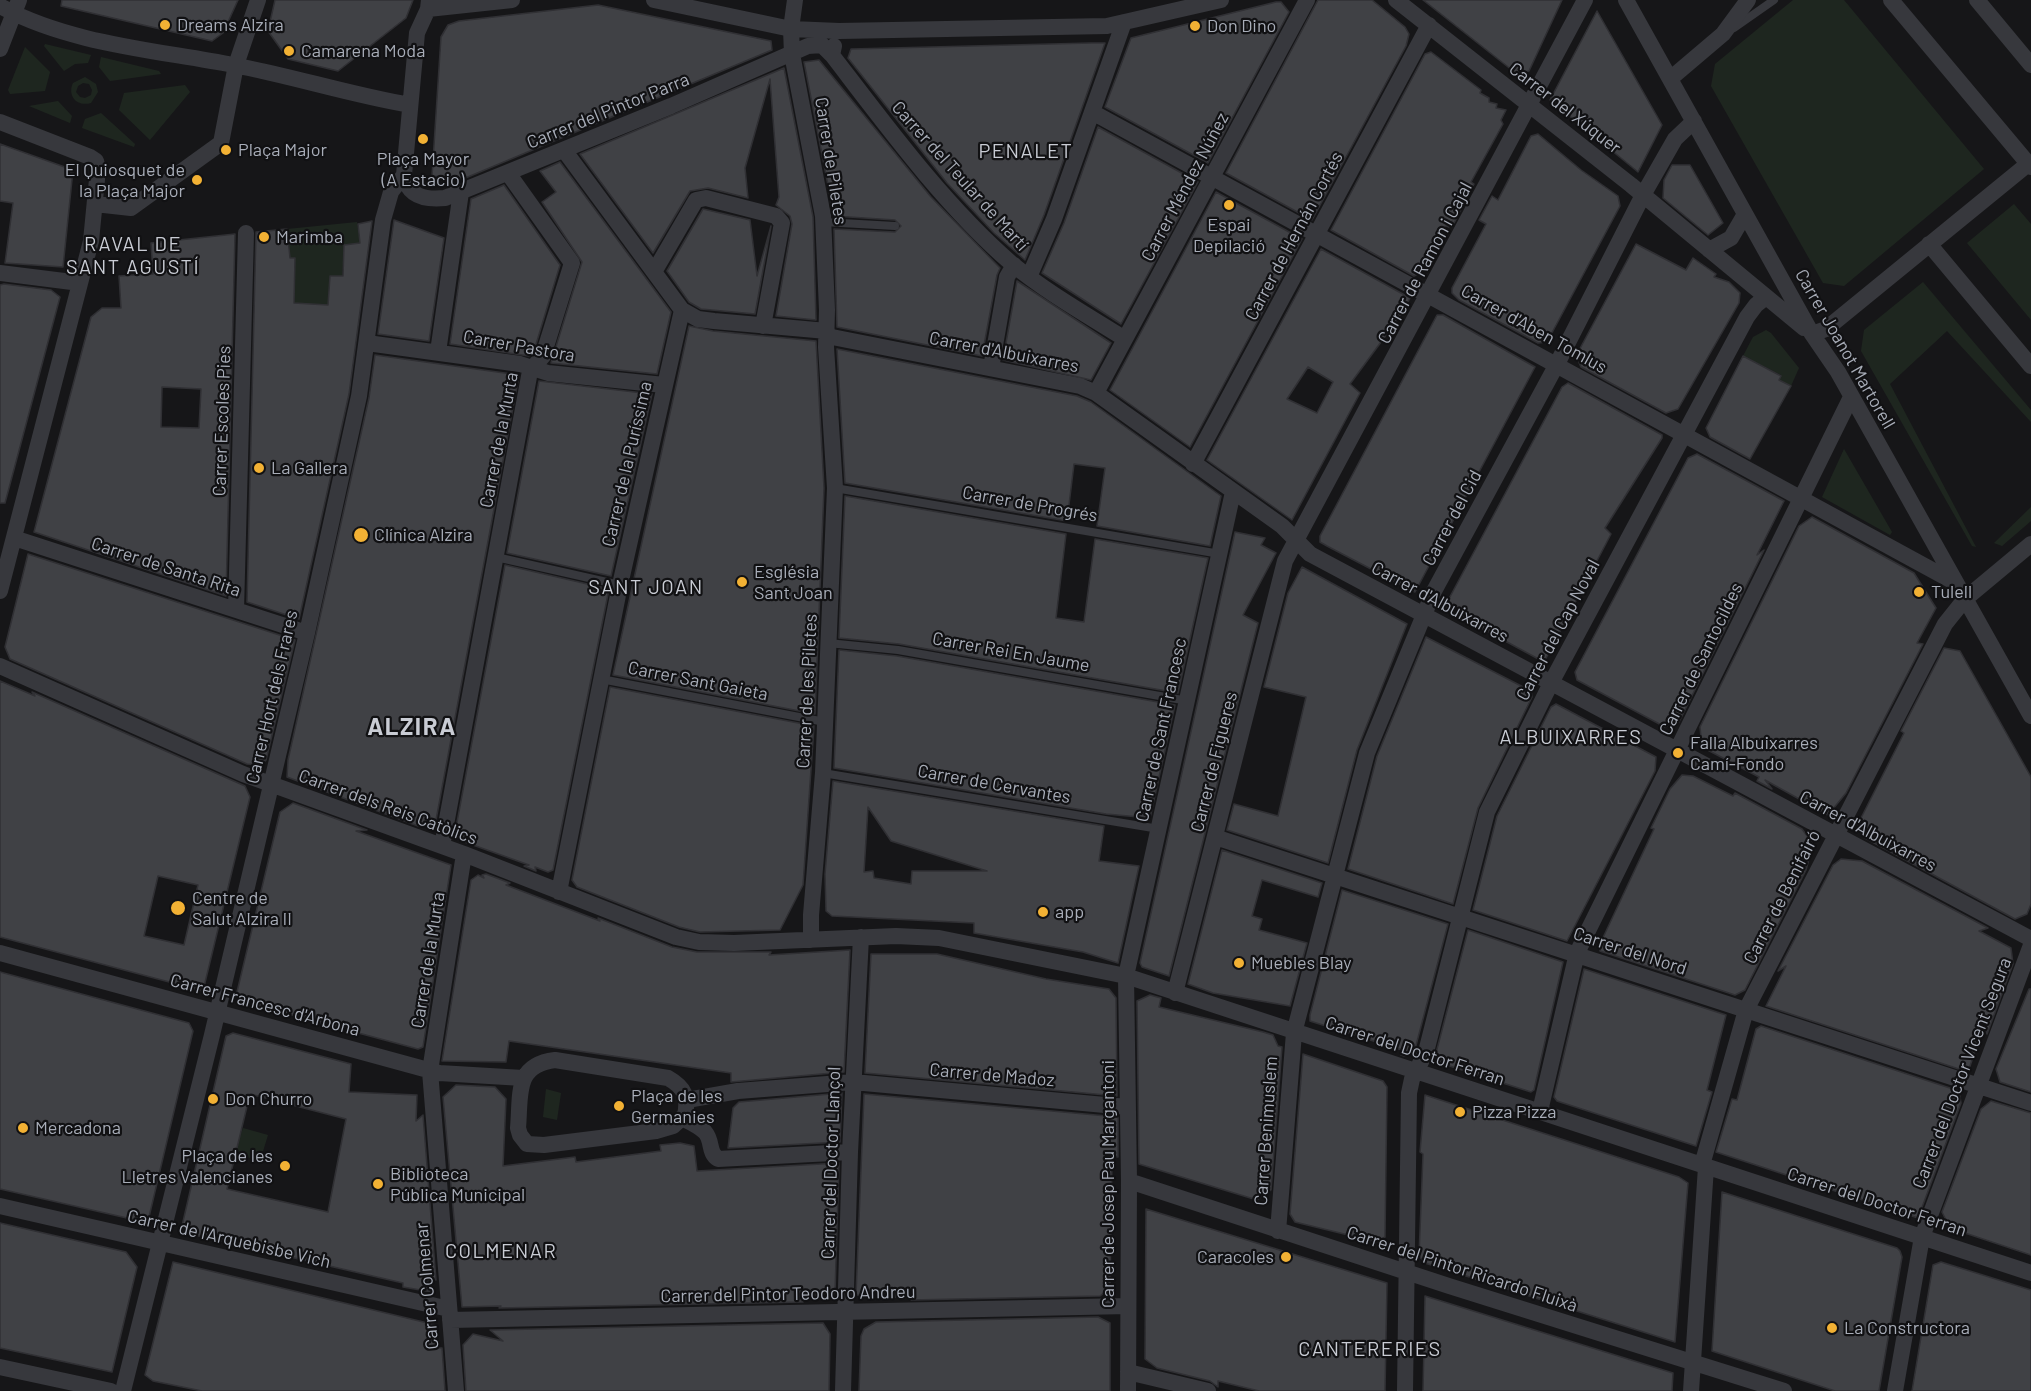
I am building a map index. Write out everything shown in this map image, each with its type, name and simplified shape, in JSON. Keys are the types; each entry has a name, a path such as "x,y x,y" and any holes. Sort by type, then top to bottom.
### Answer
{"street":[{"path":"94,204 131,208 221,143 236,65 258,0"},
{"path":"428,4 512,0"},
{"path":"654,0 791,30 839,32 1107,26 1171,6 1221,0"},
{"name":"Carrer de Piletes","path":"795,0 791,30 792,54 823,222 827,334"},
{"name":"Carrer Méndez Núñez","path":"1096,393 1307,0"},
{"name":"Carrer del Xúquer","path":"1396,0 1643,195 1812,334"},
{"name":"Carrer de Ramon i Cajal","path":"1296,543 1430,296 1585,0"},
{"name":"Carrer Joanot Martorell","path":"1626,0 1812,334 1851,397 2031,716"},
{"path":"1670,79 1724,34 1748,0"},
{"path":"1812,334 1835,322 1929,244 2030,166 1891,0"},
{"path":"1977,0 2031,65"},
{"name":"Carrer Hort dels Frares","path":"123,1391 161,1243 307,633 359,396 384,213 391,192 404,175 417,33 428,4"},
{"path":"0,50 11,7 27,21 100,40 236,65 410,105"},
{"path":"1029,277 1054,219 1124,22"},
{"name":"Carrer de Hernán Cortés","path":"1193,464 1429,25"},
{"path":"832,55 839,32"},
{"name":"Carrer del Pintor Parra","path":"404,175 406,188 420,196 437,199 508,173 817,44 825,47 832,55"},
{"name":"Carrer del Teular de Martí","path":"832,55 904,148 989,242 1029,277 1125,339"},
{"name":"Carrer d'Aben Tomlus","path":"1092,112 1956,583"},
{"name":"Carrer del Cid","path":"1294,1033 1366,753 1423,615 1557,364 1643,195 1675,140 1694,121"},
{"path":"0,122 90,157 96,161 98,169 91,241 0,591"},
{"path":"564,150 682,310 698,319 763,326 782,223 776,216 706,198 696,200 654,272"},
{"name":"Carrer de la Murta","path":"442,846 531,368 538,364 543,356 572,264 508,173"},
{"path":"438,352 461,192"},
{"path":"1709,250 1731,238 1745,214"},
{"name":"Carrer Escoles Pies","path":"236,610 246,233"},
{"path":"1929,244 2031,366"},
{"path":"991,368 1007,276 1014,265"},
{"path":"0,273 80,283"},
{"name":"Carrer del Cap Noval","path":"1405,1391 1408,1101 1416,1073 1426,1052 1487,812 1551,683 1683,434 1747,317 1766,297"},
{"name":"Carrer de la Puríssima","path":"559,892 620,585 682,310"},
{"name":"Carrer d'Albuixarres","path":"763,326 827,334 1080,386 1096,393 1282,526 1296,543 1310,554 1677,753 2031,939"},
{"name":"Carrer de les Piletes","path":"811,940 810,915 823,773 835,488 827,334"},
{"name":"Carrer Pastora","path":"367,343 438,352 548,373 664,385"},
{"name":"Carrer de Santocildes","path":"1540,1111 1577,953 1851,397"},
{"name":"Carrer de Sant Francesc","path":"1126,976 1233,492"},
{"name":"Carrer de Santa Rita","path":"14,538 307,633"},
{"name":"Carrer de Figueres","path":"1175,993 1285,561 1296,543"},
{"name":"Carrer de Benifairó","path":"1691,1391 1704,1166 1746,1010 1945,624 1965,599 2031,544"},
{"name":"Carrer dels Reis Catòlics","path":"0,666 271,785 442,846 686,939 710,943 774,942"},
{"name":"Carrer del Nord","path":"1215,837 1577,953 2031,1103"},
{"name":"Carrer de la Murta","path":"430,1071 464,855"},
{"name":"Carrer del Doctor Ferran","path":"774,942 861,937 939,938 1126,976 2031,1273"},
{"name":"Carrer del Doctor Llançol","path":"843,1391 850,1152 861,937"},
{"name":"Carrer del Doctor Vicent Segura","path":"1895,1391 1922,1238 2031,945"},
{"name":"Carrer Francesc d'Arbona","path":"0,954 430,1071 452,1075 523,1078"},
{"name":"Carrer de Josep Pau Margantoni","path":"1126,976 1129,1181 1128,1391"},
{"name":"Carrer Benimuslem","path":"1278,1231 1294,1033"},
{"path":"540,1063 575,1063 668,1078 682,1088 687,1100 682,1118 673,1126 656,1131 532,1146 523,1140 518,1128 523,1078 529,1069 540,1063"},
{"name":"Carrer Colmenar","path":"430,1071 456,1391"},
{"path":"687,1100 738,1091 853,1082"},
{"name":"Carrer de Madoz","path":"853,1082 1127,1107"},
{"path":"682,1118 705,1132 710,1140 712,1154 718,1159 850,1152"},
{"name":"Carrer del Pintor Ricardo Fluixà","path":"1129,1181 1405,1272 1784,1391"},
{"name":"Carrer de l'Arquebisbe Vich","path":"0,1206 161,1243 449,1315"},
{"name":"Carrer del Pintor Teodoro Andreu","path":"449,1315 846,1312 1128,1306"},
{"path":"0,1367 111,1391"},
{"path":"1128,1372 1208,1391"}],"lane":[{"path":"1724,34 1774,0"},
{"path":"823,222 895,226"},
{"name":"Carrer de Progrés","path":"835,488 1220,554"},
{"path":"496,557 620,585"},
{"name":"Carrer Rei En Jaume","path":"828,643 898,650 1188,700"},
{"name":"Carrer Sant Gaieta","path":"601,679 825,722"},
{"name":"Carrer de Cervantes","path":"823,773 1160,829"}],"shaded area":[{"path":"1793,0 1844,0 1984,169 1844,286 1823,283 1711,86 1715,64"},
{"path":"45,44 91,55 88,63 75,64 64,71 44,46"},
{"path":"25,47 50,72 45,91 10,94 8,90"},
{"path":"101,57 159,71 161,74 110,81 99,67"},
{"path":"85,77 96,84 98,92 91,103 81,103 74,99 71,92 73,83","holes":["83,83 89,84 92,90 91,95 85,98 80,97 76,92 78,86"]},
{"path":"185,85 190,92 150,140 119,110 124,93"},
{"path":"58,101 72,116 70,123 29,106"},
{"path":"101,113 135,144 134,147 82,128 85,119"},
{"path":"2014,204 2031,224 2031,320 1967,243"},
{"path":"357,222 360,243 344,245 342,280 330,276 328,305 320,304 320,310 294,323 295,258 290,258 287,229"},
{"path":"1923,282 2031,410 2031,422 1947,331 1890,384 1976,547 1972,546 1861,351 1864,330"},
{"path":"1766,330 1771,333 1799,368 1791,386 1779,380 1781,375 1743,356 1753,337"},
{"path":"1844,449 1892,532 1890,535 1822,497"},
{"path":"2031,507 2031,521 2002,546 1994,543"},
{"path":"546,1089 561,1093 557,1120 543,1117"},
{"path":"243,1128 268,1135 260,1161 234,1153"}],"building":[{"path":"62,0 238,0 223,33 212,41 61,6"},
{"path":"275,0 413,0 406,18 338,71 288,59 268,31"},
{"path":"1318,0 1372,0 1405,27 1409,34 1406,46 1312,220 1226,173"},
{"path":"1423,0 1562,0 1529,71 1517,74"},
{"path":"1281,2 1289,12 1208,163 1105,107 1131,38"},
{"path":"598,5 771,41 772,50 463,179 432,176 441,37 448,25 459,21"},
{"path":"1597,11 1662,125 1638,172 1550,100"},
{"path":"1105,43 1044,215 1025,260 994,233 947,183 848,58 851,49"},
{"path":"1431,52 1481,90 1480,93 1489,98 1489,102 1497,104 1496,108 1506,110 1501,120 1503,124 1471,182 1474,184 1452,227 1452,221 1449,227 1446,226 1422,272 1414,276 1331,230 1425,54"},
{"path":"819,60 931,197 1000,268 982,356 837,327 834,229 895,232 901,226 895,220 834,216 804,62"},
{"path":"784,68 813,217 816,320 776,316 792,224 790,216 776,205 779,197 770,79 745,168 748,198 708,188 690,191 653,253 580,154"},
{"path":"1098,127 1198,182 1121,324 1042,273 1064,223"},
{"path":"1538,134 1581,170 1618,196 1620,206 1547,342 1538,343 1459,300 1452,293 1452,288 1486,224 1479,220 1492,196 1498,200 1531,136"},
{"path":"0,144 73,170 63,267 5,263 13,203 0,201"},
{"path":"560,162 671,312 657,374 551,363 582,262 542,202 556,192 540,171"},
{"path":"1672,165 1690,165 1723,223 1708,235 1663,198 1664,180"},
{"path":"504,185 560,265 534,351 529,356 450,344 471,199"},
{"path":"1216,192 1302,239 1190,447 1110,390"},
{"path":"703,209 750,220 757,276 771,226 755,314 701,309 689,302 667,271"},
{"path":"394,220 444,238 429,341 378,334"},
{"path":"372,221 349,394 299,619 247,602 256,232 287,229 290,258 295,258 294,303 328,305 330,276 343,276 344,245 360,243 358,224"},
{"path":"235,234 226,596 34,532 91,317 102,308 121,308 119,276 153,274 151,243","holes":["162,387 201,389 199,428 161,427"]},
{"path":"1636,244 1686,270 1693,258 1716,274 1714,277 1729,282 1740,293 1739,303 1678,409 1666,413 1581,367 1576,356"},
{"path":"1321,249 1410,298 1401,315 1350,384 1360,393 1292,520 1207,460","holes":["1308,367 1333,382 1317,413 1287,399"]},
{"path":"1017,281 1111,343 1091,380 1003,360"},
{"path":"0,285 51,290 60,297 5,503 0,503"},
{"path":"1437,315 1443,315 1535,367 1415,592 1320,542 1320,536"},
{"path":"689,326 713,331 816,341 824,488 815,714 613,675"},
{"path":"837,349 1077,396 1091,402 1221,496 1210,546 1097,526 1105,468 1074,464 1067,521 845,483"},
{"path":"375,355 519,375 436,820 428,826 418,826 287,777 288,760 369,398"},
{"path":"1743,356 1781,376 1779,380 1791,386 1750,459 1710,437 1706,428"},
{"path":"539,381 652,394 611,576 507,553"},
{"path":"1568,383 1662,435 1662,438 1605,528 1611,534 1544,662 1444,608 1562,387"},
{"path":"1697,454 1784,501 1757,555 1764,550 1679,722 1665,727 1577,680 1575,672 1688,458"},
{"path":"845,496 1066,534 1056,618 1084,622 1095,539 1208,558 1178,693 899,644 839,638"},
{"path":"1812,517 1914,573 1936,608 1917,643 1923,644 1846,793 1828,815 1765,780 1772,789 1757,781 1759,777 1702,747 1700,727 1799,526"},
{"path":"1235,532 1265,538 1261,545 1276,553 1243,615 1258,623 1169,976 1142,967 1140,963"},
{"path":"28,554 295,640 266,760 261,765 247,764 10,659 5,647"},
{"path":"505,565 609,589 553,870 548,872 535,867 536,871 524,866 529,865 459,840 455,833"},
{"path":"1302,567 1407,624 1357,750 1328,863 1227,830 1234,804 1278,816 1306,697 1264,687 1288,593"},
{"path":"1426,637 1531,691 1532,697 1478,808 1453,904 1348,869 1377,756"},
{"path":"1944,648 1960,651 2031,777 2031,904 2027,914 2015,919 1865,838 1859,830 1858,824 1904,733 1901,731"},
{"path":"839,650 897,656 1175,705 1150,818 1106,814 834,768"},
{"path":"0,681 35,696 32,692 245,786 250,797 203,991 0,937","holes":["158,876 198,885 184,945 144,936"]},
{"path":"610,687 814,726 803,885 780,930 700,932 679,927 577,887 572,880"},
{"path":"1556,704 1656,757 1655,771 1567,941 1473,910 1497,816 1551,707"},
{"path":"1682,775 1693,776 1733,796 1735,793 1802,829 1813,844 1806,870 1745,990 1735,995 1600,951 1600,944 1654,829 1651,828 1670,789"},
{"path":"833,781 1104,826 1099,861 1139,866 1118,963 1083,952 974,933 974,923 832,916 826,911 825,874","holes":["868,807 891,841 987,871 912,871 911,884 874,878 873,871 864,872"]},
{"path":"293,803 367,830 356,831 451,865 423,1047 418,1049 243,1002 237,992 280,812"},
{"path":"1222,850 1322,883 1318,897 1262,880 1252,916 1262,919 1259,930 1307,943 1290,1006 1213,993 1188,984"},
{"path":"1841,859 1862,861 1988,928 1979,931 2011,948 2013,964 1987,1034 1984,1025 1969,1069 1965,1071 1766,1006 1786,966 1778,971 1833,865"},
{"path":"486,874 510,883 506,885 672,947 697,952 771,952 769,955 850,950 844,1072 731,1082 731,1073 509,1041 506,1062 442,1061 471,880 478,875 484,878 482,875"},
{"path":"1342,890 1448,924 1414,1053 1404,1056 1401,1055 1402,1050 1310,1021"},
{"path":"1468,930 1563,962 1534,1090 1531,1092 1437,1062 1435,1057"},
{"path":"871,954 937,954 1046,979 1109,989 1116,998 1117,1096 865,1073"},
{"path":"1584,969 1726,1015 1707,1090 1712,1092 1696,1146 1557,1101 1554,1097"},
{"path":"0,972 189,1023 193,1031 149,1217 146,1220 140,1221 0,1189"},
{"path":"2029,989 2031,989 2031,1092 2000,1082 1996,1069"},
{"path":"1150,995 1161,998 1159,1007 1273,1035 1278,1046 1282,1047 1271,1190 1257,1200 1139,1164 1137,1001"},
{"path":"1761,1026 1959,1091 1961,1103 1918,1218 1716,1152 1732,1099 1737,1100 1756,1029"},
{"path":"233,1033 351,1064 349,1092 417,1095 416,1121 423,1115 436,1280 430,1274 432,1292 403,1287 403,1283 186,1233 182,1226 226,1036","holes":["250,1094 346,1119 328,1212 227,1189"]},
{"path":"1303,1054 1383,1081 1387,1087 1385,1237 1377,1242 1295,1222 1290,1214"},
{"path":"456,1085 495,1087 506,1099 503,1166 575,1157 576,1162 661,1151 660,1145 680,1143 694,1146 697,1171 839,1163 835,1293 831,1296 799,1298 803,1302 462,1307 443,1097"},
{"path":"842,1093 840,1142 728,1148 733,1108 739,1102"},
{"path":"864,1094 1118,1117 1118,1157 1112,1156 1110,1288 1100,1296 911,1300 915,1298 856,1295"},
{"path":"1425,1095 1679,1177 1688,1183 1675,1342 1425,1263 1419,1256 1423,1154 1420,1152"},
{"path":"1991,1101 2031,1113 2031,1255 1950,1228 1942,1212 1981,1109"},
{"path":"1722,1192 1897,1248 1900,1251 1902,1257 1879,1391 1835,1391 1712,1351"},
{"path":"1146,1209 1387,1283 1385,1391 1259,1391 1218,1381 1218,1387 1210,1381 1157,1368 1145,1359"},
{"path":"0,1223 126,1252 137,1267 112,1372 0,1348"},
{"path":"173,1262 436,1325 438,1348 442,1348 445,1391 202,1391 153,1381 145,1375"},
{"path":"1941,1262 2031,1290 2031,1391 1912,1391 1933,1265"},
{"path":"1425,1296 1673,1373 1672,1391 1423,1391"},
{"path":"1098,1317 1110,1323 1110,1391 859,1391 861,1336 864,1329 876,1322"},
{"path":"823,1323 830,1334 829,1391 466,1391 463,1345 473,1334 503,1341 490,1330"}],"place":[{"name":"Dreams Alzira","path":"165,25"},
{"name":"Don Dino","path":"1195,26"},
{"name":"Camarena Moda","path":"289,51"},
{"name":"Plaça Mayor (A Estacio)","path":"423,139"},
{"name":"Plaça Major","path":"226,150"},
{"name":"El Quiosquet de la Plaça Major","path":"197,180"},
{"name":"Espai Depilació","path":"1229,205"},
{"name":"Marimba","path":"264,237"},
{"name":"La Gallera","path":"259,468"},
{"name":"Clínica Alzira","path":"361,535"},
{"name":"Església Sant Joan","path":"742,582"},
{"name":"Tulell","path":"1919,592"},
{"name":"Falla Albuixarres Camí-Fondo","path":"1678,753"},
{"name":"Centre de Salut Alzira II","path":"178,908"},
{"name":"app","path":"1043,912"},
{"name":"Muebles Blay","path":"1239,963"},
{"name":"Don Churro","path":"213,1099"},
{"name":"Plaça de les Germanies","path":"619,1106"},
{"name":"Pizza Pizza","path":"1460,1112"},
{"name":"Mercadona","path":"23,1128"},
{"name":"Plaça de les Lletres Valencianes","path":"285,1166"},
{"name":"Biblioteca Pública Municipal","path":"378,1184"},
{"name":"Caracoles","path":"1286,1257"},
{"name":"La Constructora","path":"1832,1328"}],"district":[{"name":"PENALET","path":"1026,151"},
{"name":"RAVAL DE SANT AGUSTÍ","path":"133,256"},
{"name":"SANT JOAN","path":"646,587"},
{"name":"ALZIRA","path":"412,727"},
{"name":"ALBUIXARRES","path":"1571,737"},
{"name":"COLMENAR","path":"501,1251"},
{"name":"CANTERERIES","path":"1370,1349"}]}
